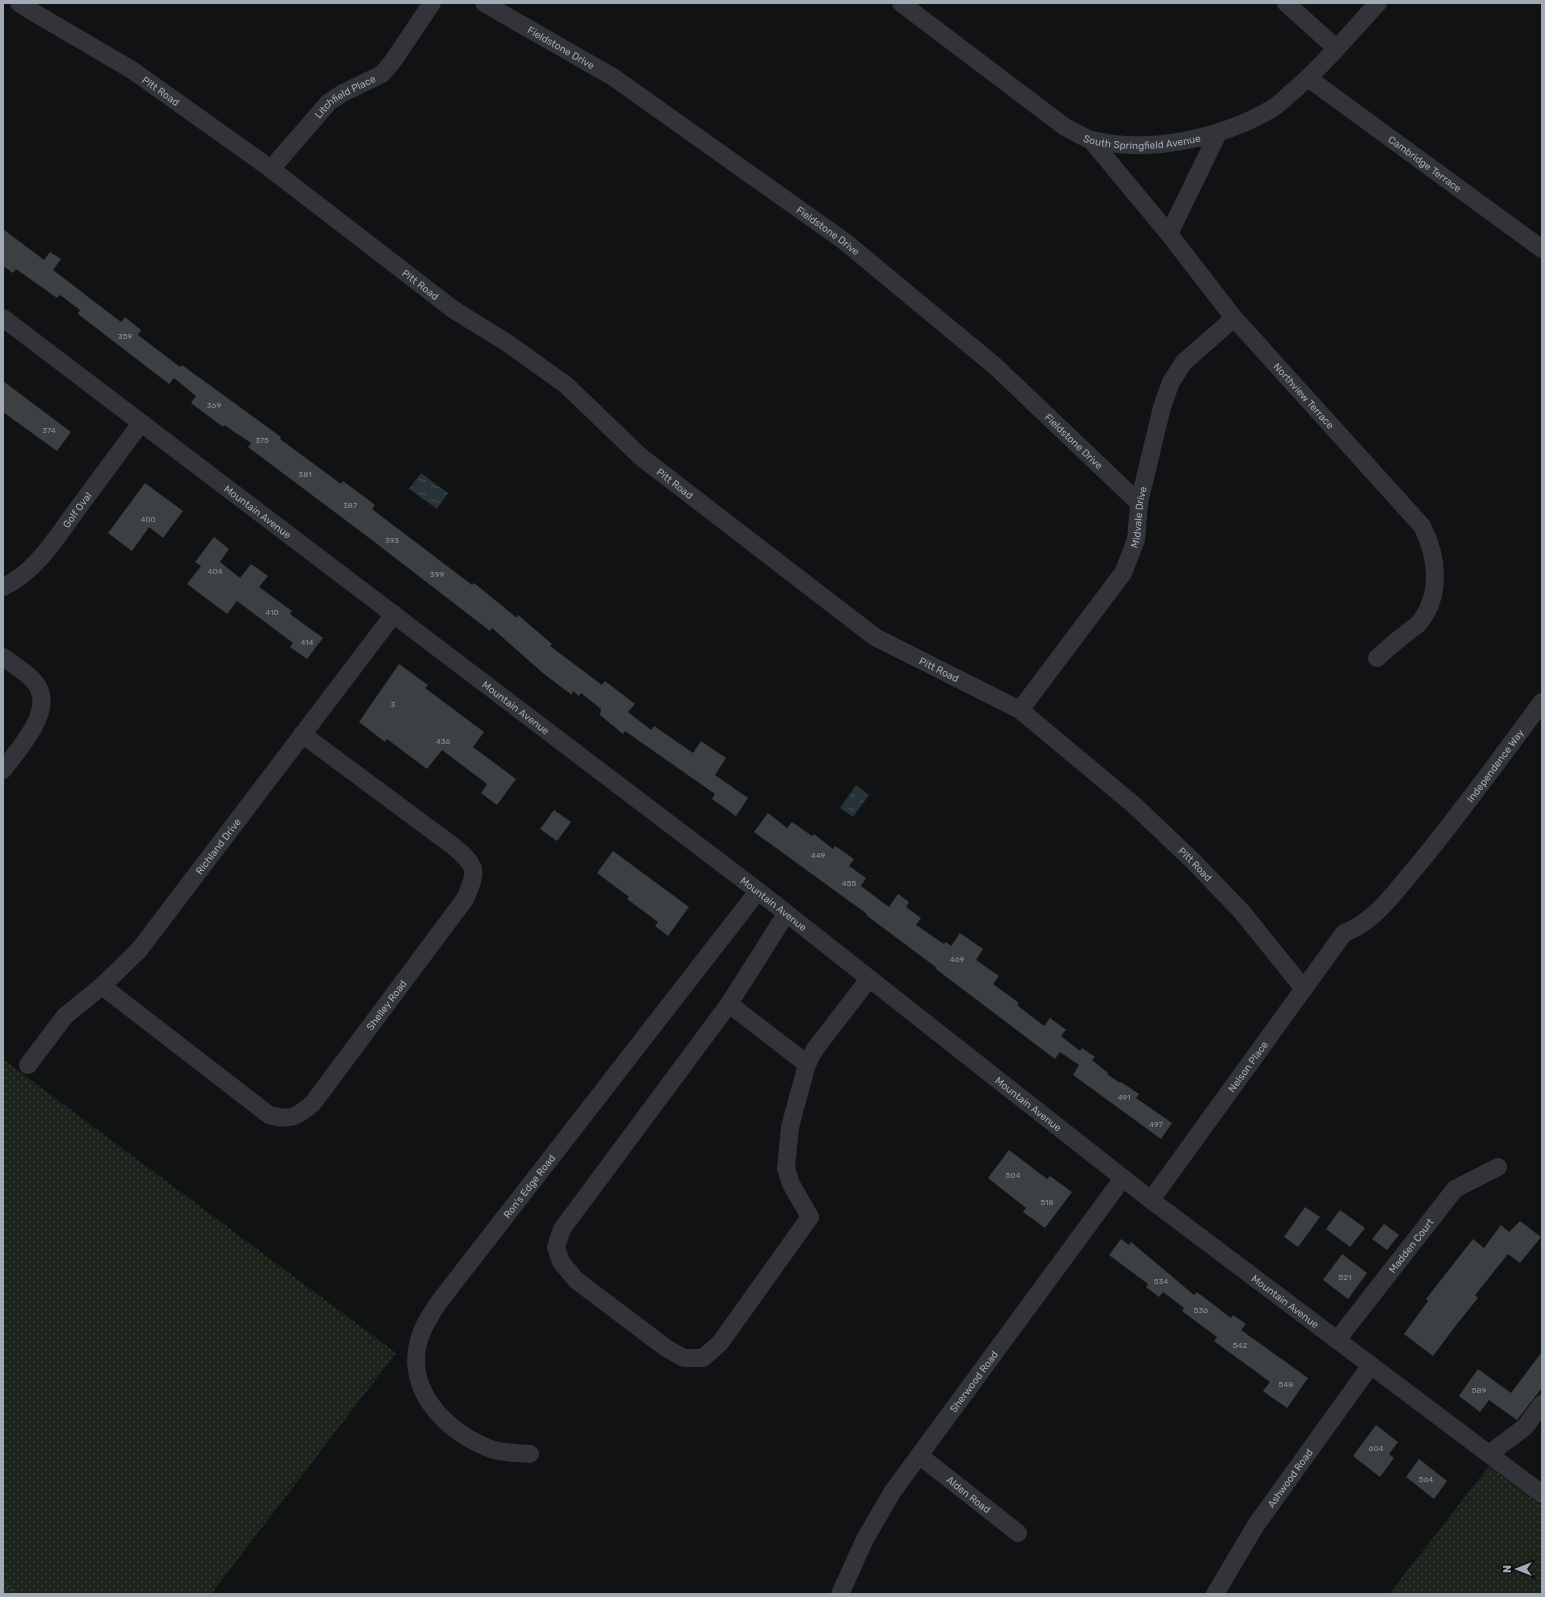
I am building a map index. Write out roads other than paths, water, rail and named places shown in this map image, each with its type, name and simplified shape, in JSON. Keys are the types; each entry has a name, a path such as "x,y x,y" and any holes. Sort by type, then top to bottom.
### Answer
{"street":[{"name":"Pitt Road","path":"20,3 132,70 271,170 454,310 506,342 566,385 641,457 875,637 1020,710 1134,805 1190,859 1242,912 1304,989"},
{"name":"Litchfield Place","path":"271,170 329,102 343,93 382,74 393,61 432,3"},
{"name":"Fieldstone Drive","path":"484,3 613,76 844,242 996,366 1139,503"},
{"name":"South Springfield Avenue","path":"902,3 1047,115 1065,127 1091,140 1140,145 1192,139 1218,133 1241,124 1274,107 1308,78 1378,3"},
{"path":"1286,3 1336,48"},
{"name":"Cambridge Terrace","path":"1308,78 1542,250"},
{"path":"1169,234 1218,133"},
{"name":"Northview Terrace","path":"1091,140 1169,234 1234,318 1422,526 1430,543 1434,560 1434,588 1428,606 1419,622 1377,658"},
{"name":"Mountain Avenue","path":"3,318 758,891 1151,1200 1542,1494"},
{"name":"Midvale Drive","path":"1020,710 1123,573 1136,540 1139,503 1162,407 1171,382 1184,362 1234,318"},
{"name":"Golf Oval","path":"3,587 11,584 32,567 51,545 141,422"},
{"name":"Richland Drive","path":"28,1065 65,1016 102,986 139,950 394,614"},
{"path":"3,657 33,679 41,695 42,706 39,718 33,728 3,770"},
{"name":"Independence Way","path":"1344,933 1360,926 1382,906 1447,829 1542,702"},
{"name":"Shelley Road","path":"102,986 269,1115 283,1119 296,1116 313,1103 465,899 473,881 474,870 470,859 302,734"},
{"name":"Ron's Edge Road","path":"530,1454 505,1452 482,1445 455,1428 437,1412 426,1399 418,1381 416,1362 418,1340 426,1322 439,1302 758,891"},
{"path":"786,914 728,1004 562,1229 556,1247 561,1262 576,1280 666,1348 684,1358 703,1358 720,1344 810,1217 791,1184 786,1168 790,1127 807,1064 815,1049 869,979"},
{"name":"Nelson Place","path":"1151,1200 1344,933"},
{"path":"728,1004 807,1064"},
{"name":"Madden Court","path":"1337,1340 1455,1189 1498,1167"},
{"name":"Sherwood Road","path":"840,1594 872,1527 893,1491 1123,1178"},
{"name":"Ashwood Road","path":"1214,1594 1256,1525 1371,1365"},
{"path":"1489,1454 1525,1427 1542,1404"},
{"name":"Alden Road","path":"920,1456 1018,1533"}],"water":[{"path":"421,473 448,493 437,509 409,489"},
{"path":"856,785 869,795 853,817 840,808"}]}
